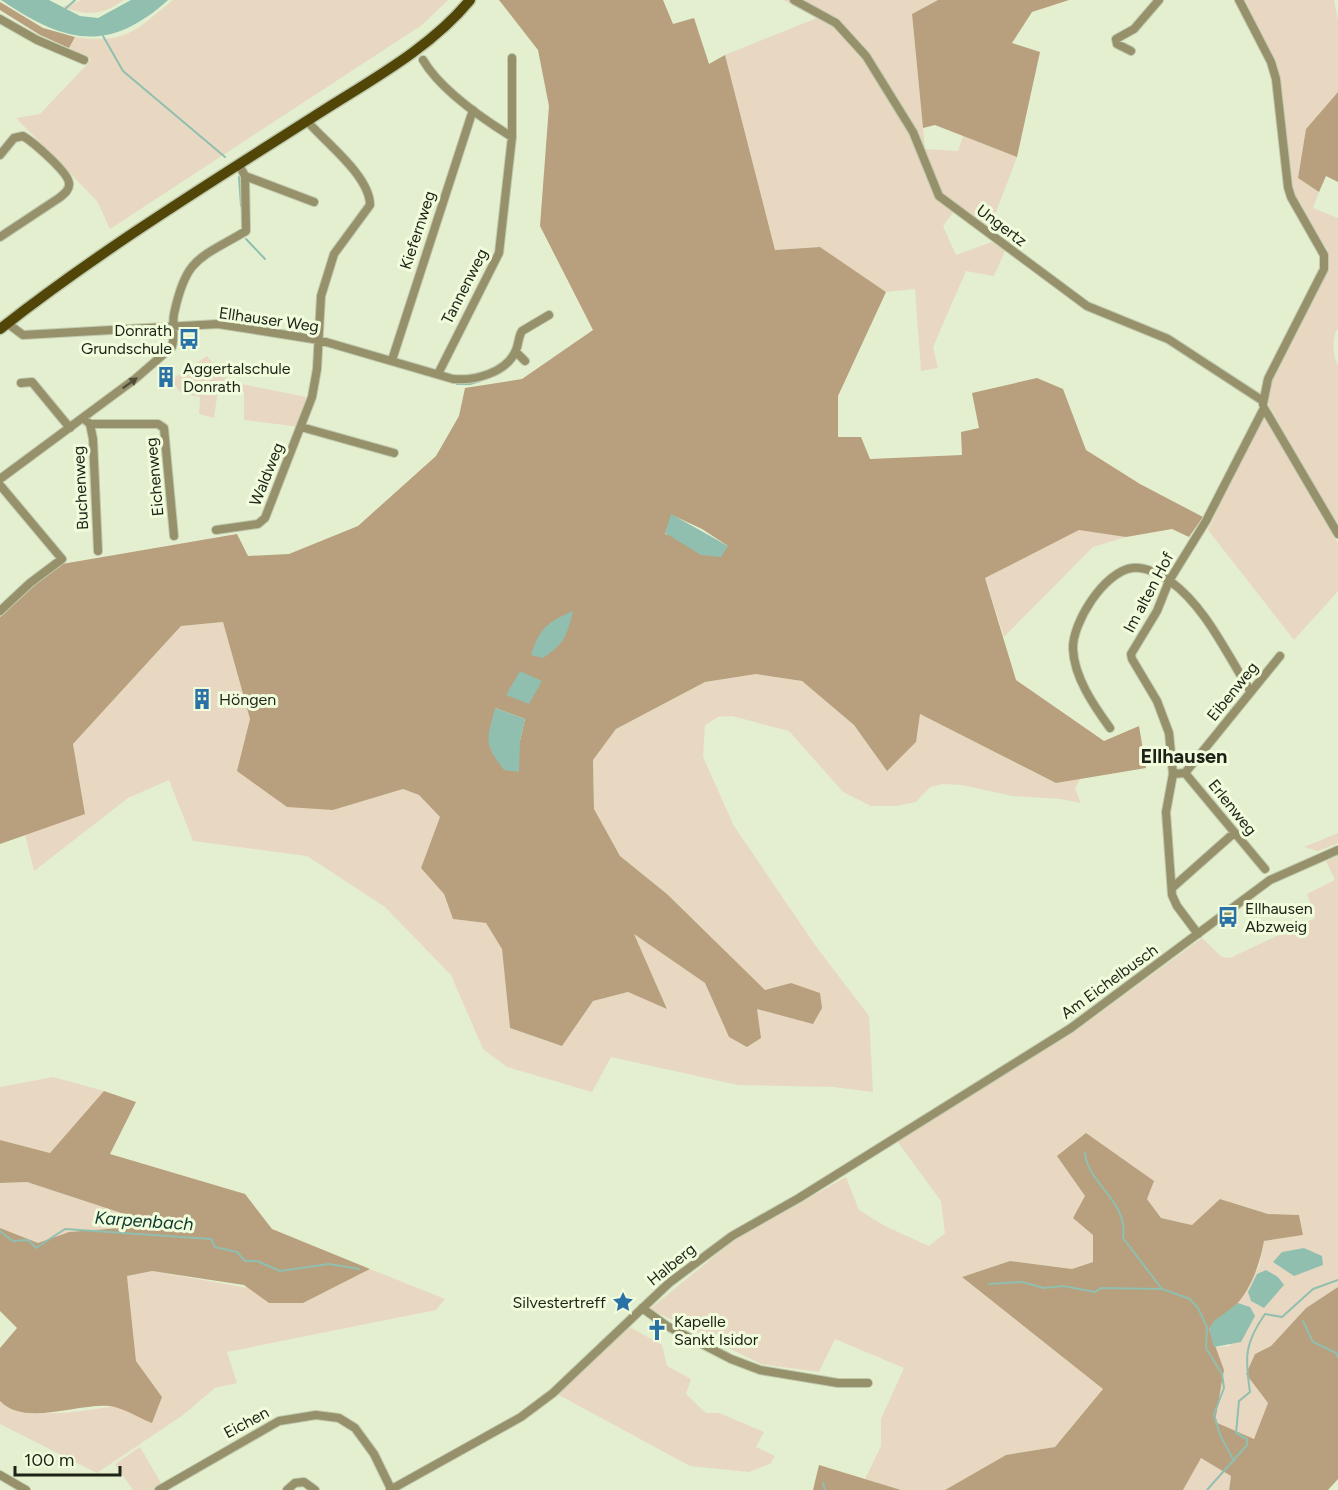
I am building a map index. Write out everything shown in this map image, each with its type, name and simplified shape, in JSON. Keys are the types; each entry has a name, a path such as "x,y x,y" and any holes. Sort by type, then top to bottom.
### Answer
{"main road":[{"path":"3,326 57,286 429,40 470,0"}],"street":[{"name":"Ungertz","path":"794,0 836,23 866,56 913,132 939,196 1087,306 1168,339 1263,404"},
{"path":"1131,51 1117,44 1116,39 1134,29 1159,0"},
{"name":"Im alten Hof","path":"1198,934 1177,906 1172,888 1166,812 1173,774 1169,733 1164,717 1131,654 1157,611 1169,581 1206,520 1263,404 1268,379 1324,269 1324,255 1291,197 1276,79 1271,62 1239,0"},
{"path":"0,19 38,40 84,60"},
{"name":"Tannenweg","path":"438,374 499,254 512,136 512,58"},
{"path":"423,60 435,75 473,110 512,136"},
{"name":"Kiefernweg","path":"392,360 473,110"},
{"name":"Waldweg","path":"216,530 258,524 265,518 312,397 321,297 334,254 370,205 370,196 345,160 307,121"},
{"path":"0,155 14,138 23,136 32,142 70,184 68,191 59,198 0,237"},
{"path":"0,479 70,428 87,421 172,347 172,327 180,284 192,263 246,231 245,176 239,165"},
{"path":"245,176 314,202"},
{"name":"Ellhauser Weg","path":"3,326 23,335 218,324 318,340 438,374 468,380 494,372 516,352 522,331 549,315"},
{"path":"516,352 525,361"},
{"path":"21,383 32,382 70,428"},
{"path":"1263,404 1338,534"},
{"name":"Eichenweg","path":"87,421 158,424 164,428 174,536"},
{"name":"Buchenweg","path":"87,421 93,439 98,551"},
{"name":"Waldweg","path":"301,427 394,453"},
{"path":"0,485 62,559 30,583 0,611"},
{"path":"1110,728 1081,680 1072,649 1087,606 1110,579 1129,568 1139,567 1169,581 1190,597 1251,692"},
{"name":"Eibenweg","path":"1185,773 1280,656"},
{"name":"Erlenweg","path":"1173,774 1185,773 1265,869"},
{"path":"1172,888 1234,834"},
{"name":"Am Eichelbusch","path":"897,1137 1071,1028 1270,880 1338,850"},
{"name":"Halberg","path":"868,1383 838,1383 760,1370 731,1359 667,1326 642,1308 669,1283 732,1236 800,1198 897,1137"},
{"path":"391,1490 522,1417 553,1393 642,1308"},
{"name":"Eichen","path":"159,1490 279,1421 316,1415 339,1418 355,1428 374,1454 391,1490"},
{"path":"0,1475 26,1490"},
{"path":"287,1490 296,1483 304,1482 315,1490"}],"shaded area":[{"path":"82,0 124,0 108,9 94,13 62,7"},
{"path":"173,0 448,0 422,25 110,229 97,201 16,118 40,114 91,60 69,48 75,37 107,39 119,37 139,27"},
{"path":"499,0 663,0 673,24 694,18 709,64 725,55 775,250 820,247 886,292 838,396 838,437 861,437 870,459 962,455 961,432 979,428 972,393 1037,378 1063,389 1086,450 1140,484 1203,517 1189,537 1172,529 1126,537 1079,530 985,578 1016,680 1104,741 1139,726 1146,768 1056,783 920,714 916,742 887,771 854,725 802,681 756,674 705,682 616,729 593,760 594,809 620,856 667,894 765,990 791,983 820,993 822,1008 813,1024 757,1009 761,1038 747,1047 729,1037 705,983 634,934 667,1009 628,992 593,1001 562,1046 510,1028 502,949 486,923 453,919 444,894 421,868 440,817 419,795 403,789 333,810 287,807 237,771 250,719 223,622 181,626 73,744 85,814 0,844 0,617 46,573 62,564 237,534 248,556 289,554 358,526 436,456 459,416 465,388 522,379 593,330 540,226 549,106 538,50","holes":["672,515 702,529 728,546 665,534","495,708 525,719 520,741"]},
{"path":"783,0 938,0 912,14 925,149 958,151 963,136 1017,157 990,228 959,205 943,226 956,255 992,242 1005,251 994,276 966,271 933,347 938,368 921,371 915,289 886,292 820,247 775,250 725,55 817,18"},
{"path":"938,0 1069,0 1032,12 1012,43 1040,52 1017,157 935,125 923,128 912,14"},
{"path":"1245,0 1334,0 1338,21 1338,92 1306,129 1298,178 1319,192 1313,208 1338,218 1338,328 1334,346 1338,365 1338,526 1269,406 1269,392 1281,355 1327,263 1327,249 1292,191 1283,96 1276,64"},
{"path":"0,2 43,28 75,37 69,48 40,35 0,10"},
{"path":"1338,92 1338,182 1326,176 1319,192 1298,178 1306,129"},
{"path":"207,356 222,375 236,383 306,397 301,427 244,420 244,392 218,390 214,418 199,414 200,397 181,393 171,380"},
{"path":"1265,418 1338,543 1338,591 1294,640 1208,530 1260,419"},
{"path":"1080,529 1126,537 1093,547 1004,637 985,578"},
{"path":"223,622 250,719 238,772 333,810 403,789 419,795 440,817 421,868 444,894 453,919 486,923 502,949 510,1028 562,1046 593,1001 628,992 667,1008 633,933 705,983 729,1037 756,1009 791,983 765,990 667,894 620,856 594,809 593,760 616,729 705,682 756,674 802,681 854,725 887,771 920,714 1056,783 1080,779 1075,789 1081,803 1061,799 1012,796 962,785 943,784 930,787 916,802 896,806 871,806 843,792 789,731 732,716 718,717 705,725 703,757 734,826 815,945 869,1016 873,1092 833,1087 738,1085 611,1057 592,1092 507,1067 483,1049 451,975 385,907 307,856 193,841 169,780 128,798 34,871 25,834 85,813 73,744 181,626"},
{"path":"1338,833 1338,843 1318,851 1304,847"},
{"path":"1338,856 1338,1287 1306,1308 1271,1346 1255,1354 1246,1374 1268,1403 1254,1439 1215,1423 1224,1370 1214,1347 1230,1346 1234,1308 1259,1266 1264,1241 1303,1235 1299,1215 1268,1214 1221,1199 1193,1225 1161,1218 1147,1199 1058,1156 1085,1196 1093,1235 1093,1262 1072,1269 1010,1261 962,1277 1103,1389 1055,1447 1006,1455 945,1490 901,1490 865,1479 881,1446 881,1419 904,1368 835,1339 819,1372 761,1364 650,1309 734,1240 846,1177 859,1210 885,1226 929,1246 945,1233 941,1201 897,1141 1074,1032 1202,938 1222,957 1230,958 1315,918 1307,894 1335,880 1326,861"},
{"path":"53,1077 104,1091 50,1153 0,1140 0,1087"},
{"path":"104,1091 136,1102 110,1154 245,1194 272,1229 370,1269 303,1303 269,1303 244,1285 152,1271 127,1276 136,1361 162,1397 152,1423 125,1410 109,1406 37,1413 10,1409 0,1401 0,1348 17,1328 0,1311 0,1228 38,1243 69,1232 158,1225 27,1182 0,1183 0,1140 50,1153"},
{"path":"1086,1133 1154,1181 1147,1199 1161,1218 1192,1225 1220,1199 1268,1214 1299,1215 1303,1235 1264,1241 1257,1267 1245,1293 1233,1308 1209,1329 1224,1370 1215,1422 1254,1439 1268,1403 1246,1374 1255,1354 1271,1346 1306,1308 1338,1287 1338,1479 1328,1490 1229,1490 1231,1476 1201,1458 1183,1490 945,1490 1006,1455 1055,1447 1103,1389 962,1277 1010,1261 1072,1269 1093,1262 1093,1235 1073,1218 1085,1196 1057,1156"},
{"path":"27,1182 160,1225 69,1232 38,1243 0,1228 0,1183"},
{"path":"370,1269 445,1299 436,1310 227,1352 237,1383 215,1388 183,1415 97,1473 0,1424 0,1401 13,1409 31,1413 53,1413 102,1408 162,1397 136,1361 127,1276 152,1271 248,1288 269,1303 303,1303"},
{"path":"626,1325 662,1345 667,1366 691,1379 686,1394 706,1413 719,1413 764,1432 756,1447 775,1456 770,1464 749,1472 690,1466 557,1394"},
{"path":"140,1447 161,1483 154,1490 133,1490 115,1464"},
{"path":"1201,1457 1231,1476 1229,1490 1183,1490"},
{"path":"819,1465 901,1490 813,1490"}],"water":[{"path":"1,0 49,0 80,16 98,18 131,0 168,0 146,18 125,29 105,35 85,36 65,33 45,25"},
{"path":"671,514 728,546 721,557 701,555 665,533"},
{"path":"573,611 560,644 543,658 531,655 538,638 546,627"},
{"path":"520,671 542,681 529,704 506,695"},
{"path":"495,708 525,719 520,741 519,772 504,770 490,747 489,735"},
{"path":"1304,1248 1322,1256 1323,1265 1294,1276 1273,1262 1282,1252"},
{"path":"1266,1270 1278,1277 1284,1285 1264,1308 1251,1301 1248,1292 1257,1274"},
{"path":"1238,1303 1250,1307 1255,1316 1241,1342 1214,1347 1209,1329 1214,1321"}],"waterway":[{"path":"64,10 75,0"},
{"path":"103,36 123,71 225,157"},
{"path":"239,177 241,206"},
{"path":"246,239 265,259"},
{"path":"457,384 480,381"},
{"path":"1085,1153 1087,1164 1120,1213 1123,1238 1162,1289"},
{"name":"Karpenbach","path":"0,1231 13,1241 28,1240 36,1248 65,1229 211,1239 215,1247 237,1252 245,1261 257,1261 280,1271 329,1264 359,1269"},
{"path":"1207,1490 1247,1445 1247,1439 1236,1433 1239,1401 1250,1392 1247,1360 1250,1343 1258,1325 1265,1314 1282,1317 1313,1289 1338,1280"},
{"path":"989,1284 1022,1282 1044,1288 1063,1286 1095,1292 1101,1288 1162,1289 1190,1299 1198,1308 1207,1327 1206,1348 1222,1374 1224,1388 1214,1414 1220,1435 1234,1461"},
{"path":"1303,1321 1313,1342 1336,1353 1338,1357"},
{"path":"823,1483 825,1490"}],"place":[{"name":"Donrath Grundschule","path":"189,339"},
{"name":"Aggertalschule Donrath","path":"166,377"},
{"name":"Höngen","path":"202,699"},
{"name":"Ellhausen Abzweig","path":"1228,917"},
{"name":"Silvestertreff","path":"623,1302"},
{"name":"Kapelle Sankt Isidor","path":"657,1330"}],"district":[{"name":"Ellhausen","path":"1184,756"}]}
